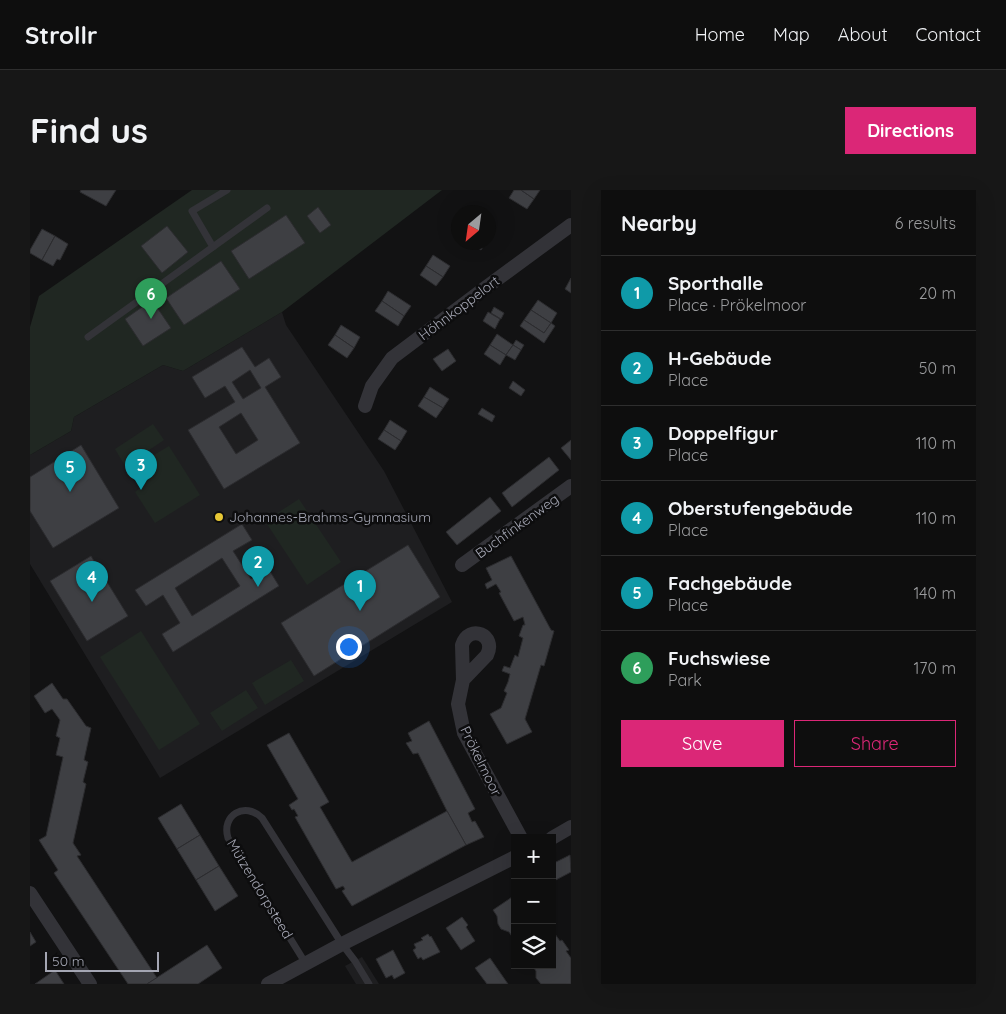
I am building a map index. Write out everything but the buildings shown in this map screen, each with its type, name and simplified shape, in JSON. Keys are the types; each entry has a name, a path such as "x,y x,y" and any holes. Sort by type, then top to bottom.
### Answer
{"street":[{"name":"Höhnkoppelort","path":"365,406 372,386 392,358 571,225"},
{"name":"Buchfinkenweg","path":"462,565 571,486"},
{"name":"Prökelmoor","path":"463,680 458,704 464,733 519,834"},
{"path":"556,836 571,828"},
{"path":"268,984 342,944 511,859"},
{"path":"30,892 90,984"}],"lane":[{"path":"213,247 192,211 227,190"},
{"path":"88,336 267,208"},
{"name":"Mützendorpsteed","path":"306,964 228,838 226,832 229,819 234,814 243,810 258,814 262,818 342,944 370,984"}],"shaded area":[{"path":"192,190 442,190 282,312 183,371 163,365 74,417 71,431 30,455 30,327 39,296"},
{"name":"Johannes-Brahms-Gymnasium","path":"282,312 286,325 384,471 452,602 160,778 30,564 30,455 71,431 74,417 163,365 183,371"},
{"path":"153,424 164,440 125,466 115,449"},
{"path":"169,446 200,495 155,523 135,492 140,488 129,470"},
{"path":"299,499 341,562 307,585 265,521"},
{"path":"141,631 200,724 159,750 100,657"},
{"path":"291,660 304,681 265,705 252,683"},
{"path":"246,690 258,708 222,731 210,713"},
{"path":"362,957 379,984 356,984 345,966"}],"place":[{"name":"Fuchswiese","path":"151,319"},
{"name":"Doppelfigur","path":"141,490"},
{"name":"Fachgebäude","path":"70,492"},
{"name":"Johannes-Brahms-Gymnasium","path":"219,517"},
{"name":"H-Gebäude","path":"258,587"},
{"name":"Oberstufengebäude","path":"92,602"},
{"name":"Sporthalle","path":"360,611"}]}
